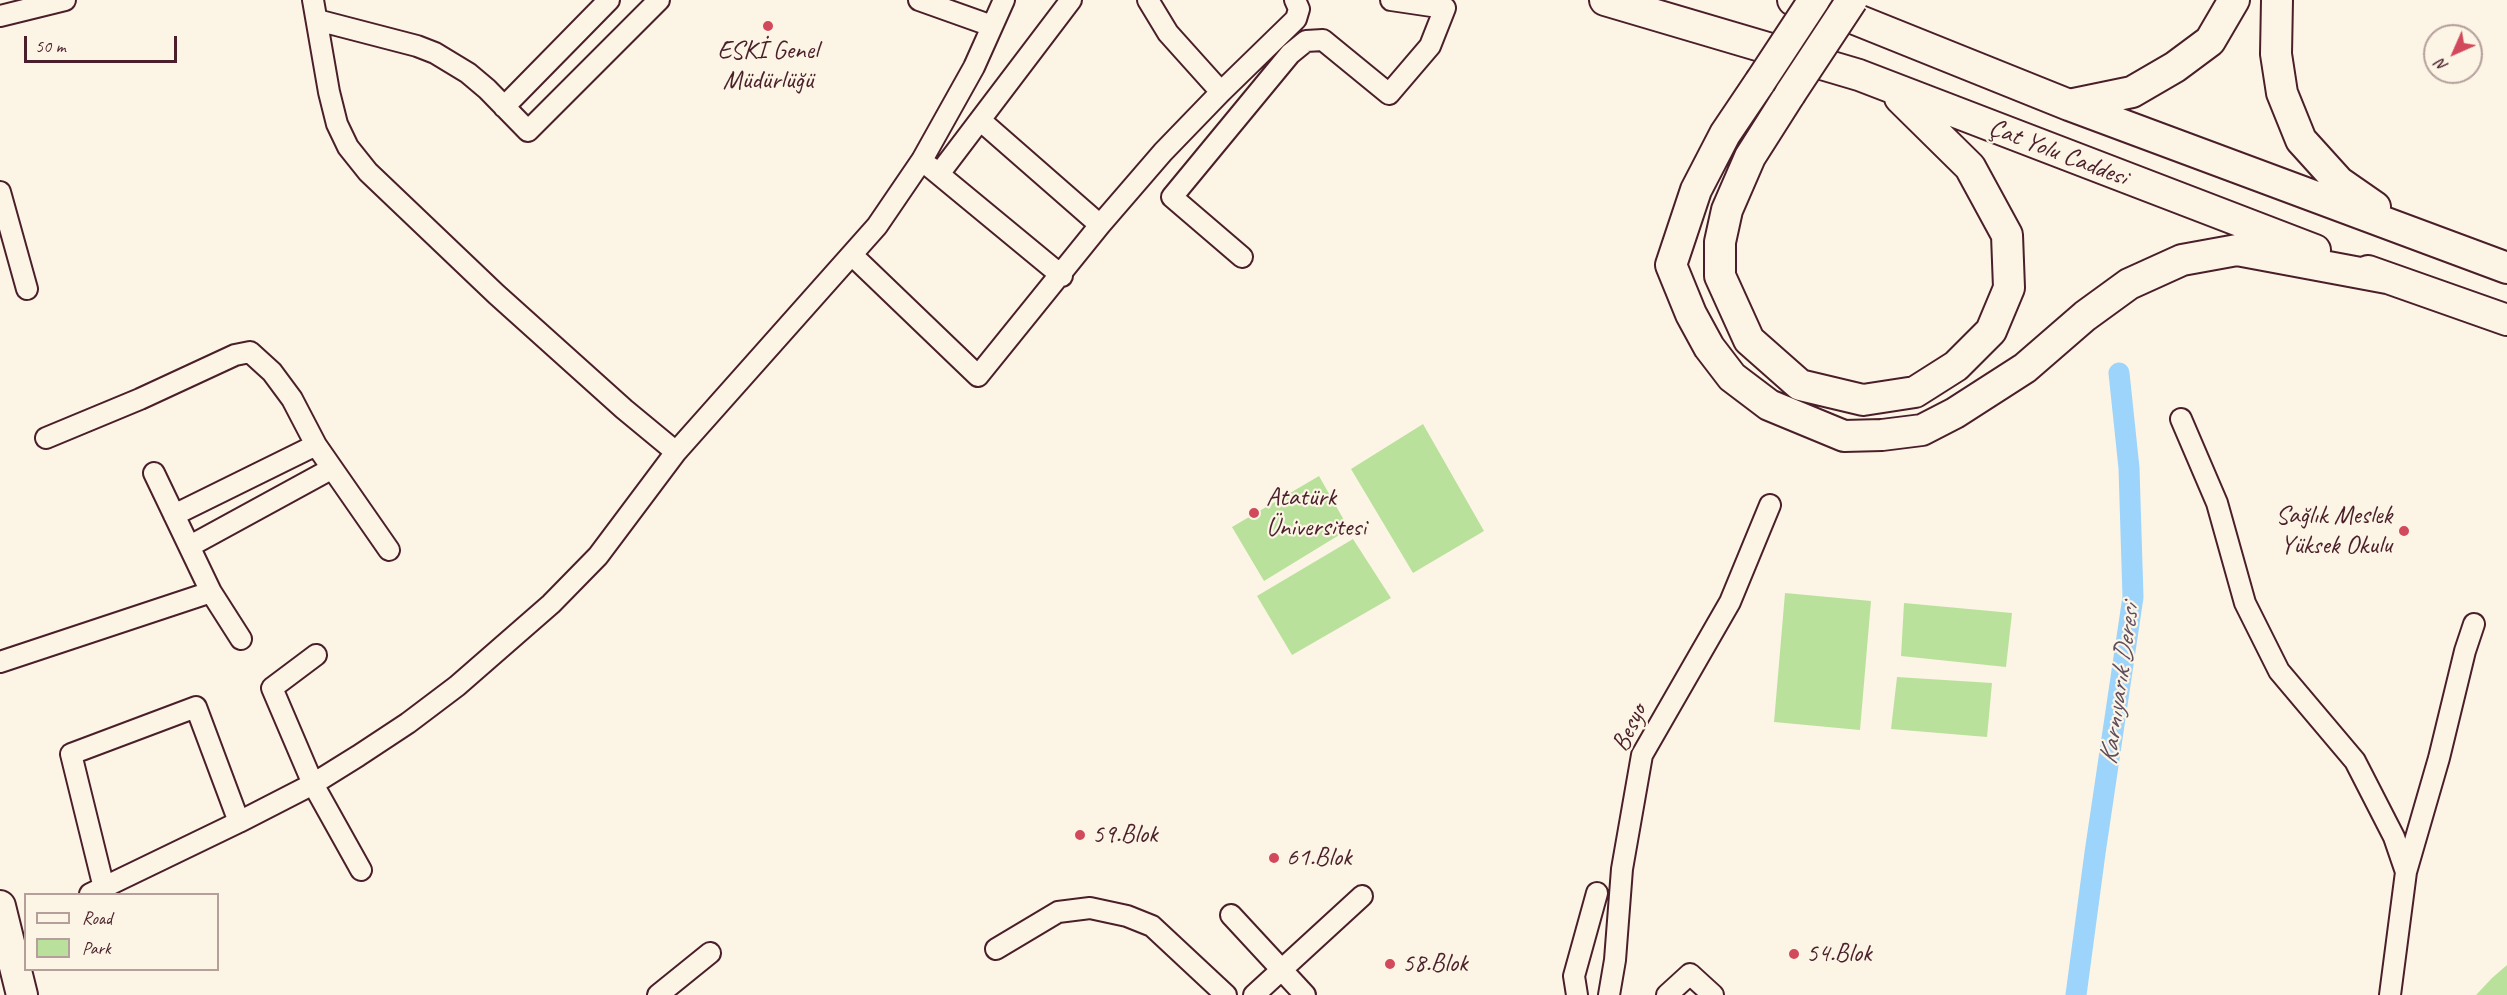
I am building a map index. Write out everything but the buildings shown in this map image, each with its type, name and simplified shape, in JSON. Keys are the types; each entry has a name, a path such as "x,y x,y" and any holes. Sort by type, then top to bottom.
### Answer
{"highway":[{"name":"Çat Yolu Caddesi","path":"1605,0 1859,75 1891,90 2387,278 2507,320"},
{"name":"Çat Yolu Caddesi","path":"1793,0 1850,17 2069,105 2507,268"},
{"path":"1814,0 1725,134 1696,190 1671,265 1691,314 1705,338 1732,376 1769,405 1844,436 1882,435 1922,430 1955,413 2025,368 2085,316 2129,284 2182,260 2236,250 2387,278"},
{"path":"1852,0 1750,157 1727,210 1720,242 1720,276 1749,340 1800,385 1863,400 1915,392 1956,366 1991,331 2009,288 2007,234 1970,167 1891,90"},
{"path":"2069,105 2132,92 2175,67 2210,41 2234,0"},
{"path":"2277,0 2276,54 2282,93 2301,140 2339,182 2409,231"},
{"path":"11,922 22,995"}],"street":[{"path":"0,13 65,0"},
{"path":"313,0 337,124 348,147 368,172 496,294 624,409 676,452"},
{"path":"504,107 609,0"},
{"path":"317,20 417,46 435,53 468,73 528,131 659,0"},
{"path":"919,0 992,26"},
{"path":"239,822 196,707 71,754 97,891 239,822 313,784 408,723 508,644 598,556 676,452 877,226 922,160 974,67 1004,0"},
{"path":"939,174 1071,0"},
{"path":"1148,0 1168,33 1221,92"},
{"path":"852,255 978,376 1062,276 1100,225 1164,152 1221,92 1296,19 1299,9 1295,0"},
{"path":"1242,257 1172,197 1290,54 1306,41 1323,40 1389,94 1430,46 1445,8 1391,0"},
{"path":"980,120 1100,225"},
{"path":"922,160 1062,276"},
{"path":"0,192 27,289"},
{"path":"46,438 140,399 235,355 250,351 272,372 292,399 316,446 389,550"},
{"path":"2181,419 2217,503 2245,603 2279,671 2355,761 2394,837 2406,873"},
{"path":"174,515 316,446"},
{"path":"190,546 332,469"},
{"path":"154,473 211,592 241,639"},
{"name":"Besyo","path":"1609,995 1615,960 1622,869 1642,755 1730,602 1770,505"},
{"path":"0,662 211,592"},
{"path":"2390,995 2406,873 2474,624"},
{"path":"316,655 272,688 313,784 361,870"},
{"path":"1577,995 1574,976 1597,893"},
{"path":"1254,995 1362,896"},
{"path":"996,949 1058,912 1090,908 1127,916 1152,926 1226,995"},
{"path":"1231,915 1305,995"},
{"path":"658,995 710,953"},
{"path":"1668,995 1690,974 1713,995"}],"green space":[{"path":"1423,424 1484,531 1413,573 1351,469"},
{"path":"1319,476 1349,529 1264,581 1232,527"},
{"path":"1353,539 1391,598 1292,655 1257,596"},
{"path":"1785,593 1871,601 1860,730 1774,722"},
{"path":"1904,603 2012,613 2006,667 1901,656"},
{"path":"1897,677 1992,683 1987,737 1891,729"},
{"path":"2507,965 2507,995 2476,995 2492,978"}],"waterway":[{"name":"Karnıyarık Deresi","path":"2076,995 2133,597 2129,468 2119,373"}],"place":[{"name":"ESKİ Genel Müdürlüğü","path":"768,26"},
{"name":"Atatürk Üniversitesi","path":"1254,513"},
{"name":"Sağlık Meslek Yüksek Okulu","path":"2404,531"},
{"name":"59.Blok","path":"1080,835"},
{"name":"61.Blok","path":"1274,858"},
{"name":"54.Blok","path":"1794,954"},
{"name":"58.Blok","path":"1390,964"}]}
